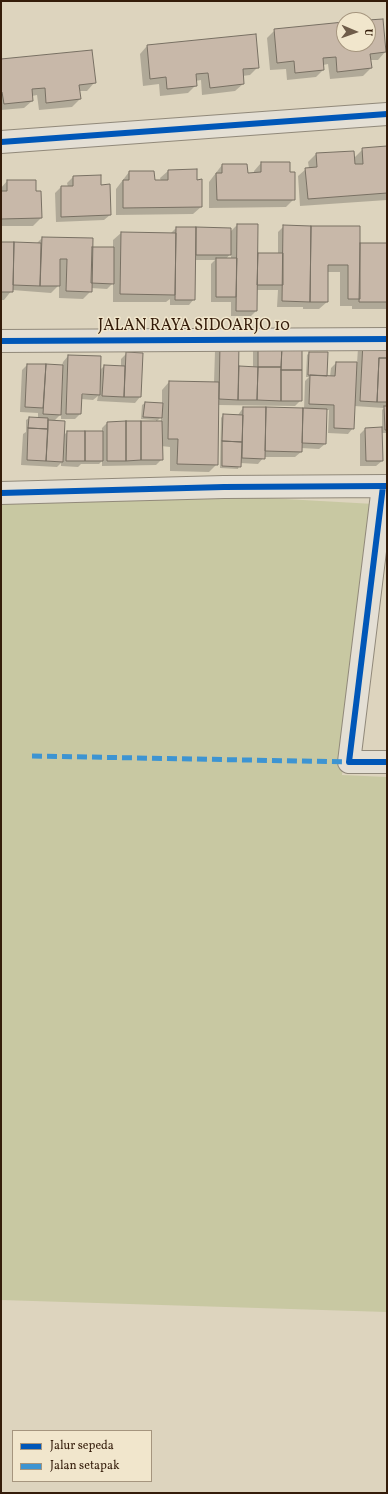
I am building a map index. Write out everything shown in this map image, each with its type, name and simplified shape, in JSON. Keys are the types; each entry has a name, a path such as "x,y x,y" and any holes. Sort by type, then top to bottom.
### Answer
{"street":[{"path":"1,142 387,114"},
{"name":"JALAN RAYA SIDOARJO 10","path":"1,341 387,339"},
{"path":"1,493 224,487 385,486 349,762 387,762"}],"green space":[{"path":"1,483 374,504 342,775 387,777 387,1312 1,1300"}],"building":[{"path":"376,19 383,19 386,52 370,54 372,68 337,72 336,57 323,58 324,70 295,73 294,61 277,63 274,29 336,23 336,52 376,52"},
{"path":"256,34 259,68 243,69 244,84 210,88 208,73 196,74 197,86 167,89 166,77 150,79 147,45"},
{"path":"92,50 96,83 79,85 81,99 46,103 45,88 32,89 33,101 4,104 1,92 1,59"},
{"path":"387,146 387,193 308,199 305,168 317,167 316,153 354,151 355,164 363,164 362,148"},
{"path":"261,162 290,162 290,172 295,172 295,200 217,200 216,173 222,173 222,164 247,164 248,173 261,172"},
{"path":"197,169 197,180 202,179 202,207 123,208 123,180 129,180 129,171 154,171 155,180 168,180 168,170"},
{"path":"101,175 101,185 110,184 111,215 61,217 61,186 73,186 73,176"},
{"path":"7,180 36,180 36,191 41,191 42,218 1,219 1,191 7,191"},
{"path":"237,224 258,224 257,311 236,311"},
{"path":"283,225 311,226 310,302 282,301"},
{"path":"311,226 360,226 360,299 348,299 348,265 328,265 328,302 310,302"},
{"path":"176,227 196,227 195,300 175,300"},
{"path":"196,227 231,228 231,255 196,255"},
{"path":"121,232 176,233 175,295 120,294"},
{"path":"42,237 93,238 92,292 66,291 67,259 60,259 60,286 40,286"},
{"path":"1,242 14,242 13,292 1,292"},
{"path":"14,242 41,243 40,286 13,285"},
{"path":"360,243 387,243 387,302 359,302"},
{"path":"92,247 114,247 114,284 91,283"},
{"path":"258,253 283,253 283,285 257,285"},
{"path":"216,258 237,258 236,297 216,297"},
{"path":"363,341 387,342 387,358 379,358 377,402 360,401"},
{"path":"258,343 282,346 281,367 258,367"},
{"path":"220,344 239,344 238,400 219,399"},
{"path":"282,346 302,346 302,370 281,370"},
{"path":"126,352 143,353 141,397 124,397"},
{"path":"309,352 328,352 327,376 308,375"},
{"path":"68,355 101,356 100,395 82,394 81,414 66,414"},
{"path":"379,358 387,358 387,402 377,402"},
{"path":"336,362 357,362 354,429 334,428 334,405 309,404 310,375 335,376"},
{"path":"27,364 46,364 43,408 25,407"},
{"path":"46,364 63,365 61,415 43,414"},
{"path":"104,365 125,366 124,397 102,396"},
{"path":"239,366 258,367 257,400 238,400"},
{"path":"258,367 281,367 281,401 257,400"},
{"path":"281,370 302,370 302,401 281,401"},
{"path":"169,381 219,382 218,465 177,464 178,439 168,439"},
{"path":"145,402 163,403 162,418 143,417"},
{"path":"384,406 387,406 387,430 385,430"},
{"path":"243,407 266,407 265,459 242,458"},
{"path":"266,407 303,408 302,452 265,451"},
{"path":"303,408 327,409 326,444 302,443"},
{"path":"223,414 243,415 242,442 222,441"},
{"path":"29,417 48,418 48,429 28,428"},
{"path":"48,420 65,421 63,462 46,461"},
{"path":"126,421 126,461 107,461 107,422"},
{"path":"126,421 141,421 141,460 126,461"},
{"path":"141,421 162,421 163,460 141,460"},
{"path":"382,427 383,461 366,461 365,428"},
{"path":"28,428 48,429 46,461 27,460"},
{"path":"67,431 85,431 85,461 66,461"},
{"path":"85,431 103,431 103,461 85,461"},
{"path":"222,441 242,442 241,467 222,466"}],"marked path":[{"path":"32,756 353,762"}],"cycle path":[{"path":"1,142 387,114"},
{"path":"1,341 387,339"},
{"path":"383,486 349,762 387,762"},
{"path":"1,493 224,487 387,486"}]}
